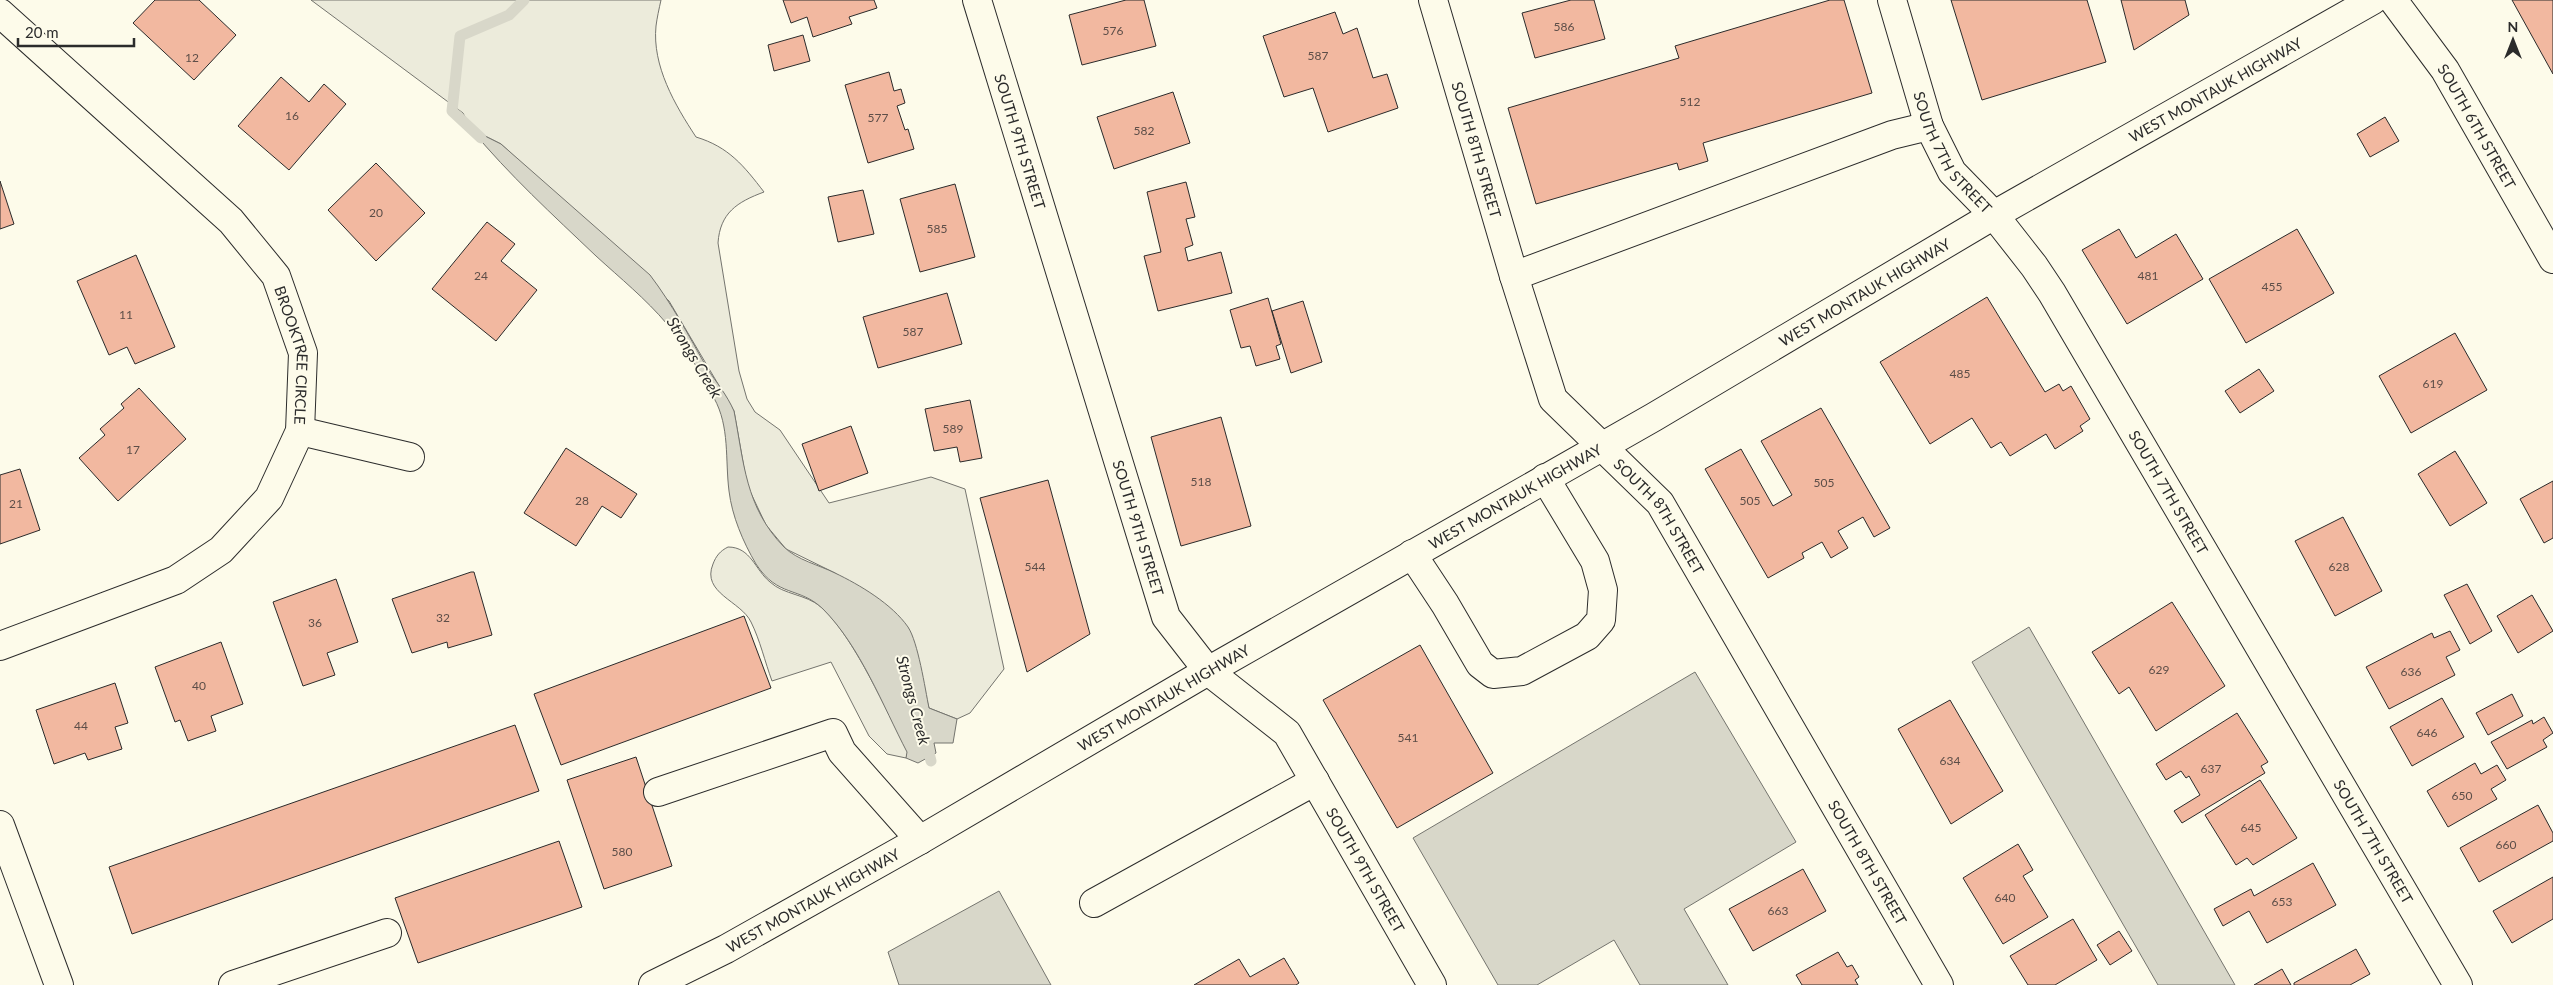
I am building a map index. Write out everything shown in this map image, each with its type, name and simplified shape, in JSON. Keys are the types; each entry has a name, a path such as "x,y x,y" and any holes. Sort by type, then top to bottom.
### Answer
{"street":[{"name":"SOUTH 9TH STREET","path":"977,0 1166,617 1208,671 1287,733 1432,985"},
{"name":"SOUTH 8TH STREET","path":"1433,0 1514,276 1553,398 1660,503 1939,985"},
{"name":"SOUTH 7TH STREET","path":"1892,0 1929,126 1952,172 1994,215 2052,293 2458,985"},
{"name":"WEST MONTAUK HIGHWAY","path":"653,985 687,978 1208,671 1805,329 1994,215 2373,0"},
{"name":"SOUTH 6TH STREET","path":"2393,0 2445,70 2553,259"},
{"name":"BROOKTREE CIRCLE","path":"0,13 231,221 276,276 303,353 300,431 269,498 221,550 176,580 0,646"},
{"path":"1514,276 1892,135 1929,126"},
{"path":"300,431 410,457"},
{"path":"1412,554 1450,612 1480,664 1493,674 1522,671 1587,636 1601,620 1603,590 1595,561 1545,478"},
{"path":"658,792 833,733 842,752 920,840"},
{"path":"1094,904 1314,781"},
{"path":"0,825 59,985"},
{"path":"233,985 387,933"}],"shaded area":[{"path":"311,0 661,0 656,26 658,56 661,70 680,112 696,137 718,146 735,158 764,192 738,205 726,216 719,233 718,243 739,371 747,399 755,412 780,430 829,503 931,477 965,489 1004,669 970,713 957,719 929,708 908,628 835,573 786,549 766,525 747,485 734,411 669,301 501,144 471,129 463,113"},
{"path":"728,547 736,548 747,555 770,582 782,590 809,599 821,607 833,620 869,675 908,752 906,758 887,754 869,736 831,662 772,681 751,622 739,608 717,590 712,582 711,574 714,561"}],"water":[{"path":"471,129 501,144 650,275 673,309 734,411 748,483 761,516 771,532 789,552 865,589 884,603 908,627 915,643 921,666 929,708 957,719 953,743 934,743 936,753 918,763 906,758 907,752 870,677 860,658 836,624 814,602 772,582 764,575 751,556 739,529 730,500 723,420 714,398 680,341 650,306 532,194"},
{"path":"2029,627 2235,985 2158,985 1972,662"},
{"path":"1695,672 1796,842 1684,909 1728,985 1640,985 1614,940 1537,985 1498,985 1413,838"},
{"path":"999,891 1051,985 899,985 888,952"}],"building":[{"path":"155,0 199,0 236,35 194,80 133,23"},
{"path":"783,0 874,0 877,8 849,17 852,24 813,37 807,17 791,23"},
{"path":"1126,0 1144,0 1156,46 1082,65 1069,15"},
{"path":"1571,0 1594,0 1605,39 1535,58 1522,13"},
{"path":"1830,0 1844,0 1872,93 1703,143 1708,161 1679,170 1677,163 1536,204 1508,108 1679,58 1675,46"},
{"path":"1951,0 2087,0 2106,62 1982,100"},
{"path":"2121,0 2185,0 2189,15 2134,50"},
{"path":"2512,0 2553,0 2553,74"},
{"path":"1335,12 1343,34 1357,28 1373,78 1387,74 1398,108 1328,132 1313,88 1284,97 1263,36"},
{"path":"803,35 810,61 774,71 768,45"},
{"path":"889,72 894,91 901,89 905,103 897,106 905,130 908,129 914,149 868,163 845,85"},
{"path":"281,77 309,102 324,84 346,104 289,170 238,126"},
{"path":"1173,92 1190,143 1114,169 1097,117"},
{"path":"2385,117 2399,141 2370,157 2357,134"},
{"path":"376,163 425,213 376,261 328,210"},
{"path":"0,181 14,224 0,229"},
{"path":"1186,182 1195,217 1186,219 1193,245 1185,248 1188,261 1221,252 1232,293 1158,311 1144,256 1161,252 1147,192"},
{"path":"955,184 975,257 920,272 900,199"},
{"path":"863,190 874,234 838,242 828,197"},
{"path":"487,222 515,244 501,261 537,290 496,341 432,289"},
{"path":"2119,229 2136,258 2176,234 2203,279 2127,324 2082,250"},
{"path":"2297,229 2334,293 2246,343 2209,279"},
{"path":"136,255 175,347 135,364 127,347 109,355 77,281"},
{"path":"947,293 962,344 878,368 863,317"},
{"path":"1987,297 2045,392 2059,384 2063,391 2071,386 2090,419 2080,426 2083,431 2055,449 2046,434 2010,456 2001,442 1991,448 1972,418 1930,444 1880,362"},
{"path":"1268,298 1281,344 1276,346 1280,359 1256,366 1250,346 1241,348 1230,310"},
{"path":"1303,301 1322,362 1291,373 1272,311"},
{"path":"2455,333 2487,390 2411,433 2379,376"},
{"path":"2259,369 2274,391 2240,413 2225,391"},
{"path":"139,388 186,439 118,501 79,458 105,435 100,429 124,408 121,404"},
{"path":"970,400 982,458 960,462 957,447 934,451 925,409"},
{"path":"1821,408 1890,528 1874,537 1863,517 1838,531 1848,548 1831,558 1822,542 1802,553 1804,558 1768,578 1705,469 1741,449 1773,506 1792,495 1761,441"},
{"path":"1221,417 1251,526 1181,546 1151,437"},
{"path":"851,426 868,473 819,491 802,444"},
{"path":"566,448 637,494 621,518 602,506 576,546 524,513"},
{"path":"2455,451 2487,503 2450,526 2418,474"},
{"path":"20,469 40,530 0,544 0,475"},
{"path":"1048,480 1090,634 1027,672 980,498"},
{"path":"2553,481 2553,538 2544,543 2520,499"},
{"path":"2343,517 2382,591 2335,616 2295,541"},
{"path":"474,572 492,635 448,648 447,642 412,653 392,599"},
{"path":"336,579 358,642 327,653 335,675 303,686 273,602"},
{"path":"2467,584 2492,631 2470,644 2444,595"},
{"path":"2532,595 2553,631 2518,653 2497,616"},
{"path":"2172,602 2225,686 2156,731 2129,687 2119,694 2092,652"},
{"path":"744,616 771,688 561,765 534,694"},
{"path":"2450,631 2460,650 2446,657 2455,675 2389,709 2366,667 2432,633 2434,638"},
{"path":"221,642 243,704 211,716 216,731 188,741 180,720 175,722 155,667"},
{"path":"1420,645 1493,773 1397,828 1323,700"},
{"path":"115,683 128,723 115,727 122,749 88,760 85,753 54,764 36,710"},
{"path":"2512,694 2523,716 2488,735 2476,713"},
{"path":"2442,698 2464,737 2412,766 2390,727"},
{"path":"1950,700 2003,791 1951,824 1898,729"},
{"path":"2237,713 2268,762 2261,766 2265,773 2182,823 2174,811 2200,795 2189,776 2186,778 2181,771 2166,780 2156,764"},
{"path":"2544,717 2553,733 2543,740 2547,747 2507,769 2491,742 2532,720 2533,724"},
{"path":"515,725 539,791 132,934 109,867"},
{"path":"636,757 672,866 604,889 567,780"},
{"path":"2475,763 2481,774 2497,765 2506,780 2491,789 2497,799 2448,827 2427,791"},
{"path":"2260,780 2297,838 2253,865 2247,858 2236,865 2205,815"},
{"path":"2538,805 2553,833 2553,841 2479,882 2460,848"},
{"path":"559,841 582,907 418,963 395,898"},
{"path":"2018,844 2033,870 2023,876 2048,917 2003,944 1963,878"},
{"path":"2313,863 2336,905 2267,943 2249,911 2223,926 2214,909 2251,889 2254,896"},
{"path":"1803,869 1826,911 1753,951 1729,909"},
{"path":"2553,877 2553,919 2512,943 2493,911"},
{"path":"2073,919 2097,960 2055,985 2028,985 2010,956"},
{"path":"2119,931 2132,951 2110,965 2097,945"},
{"path":"2356,949 2370,974 2350,985 2294,985 2294,983"},
{"path":"1838,952 1847,967 1852,965 1859,977 1855,980 1858,985 1802,985 1796,975"},
{"path":"1284,958 1299,983 1296,985 1194,985 1239,959 1250,977"},
{"path":"2282,969 2291,985 2254,985"}],"waterway":[{"name":"Strongs Creek","path":"481,138 452,111 460,36 509,15 524,0"},
{"name":"Strongs Creek","path":"926,741 931,761"}]}
